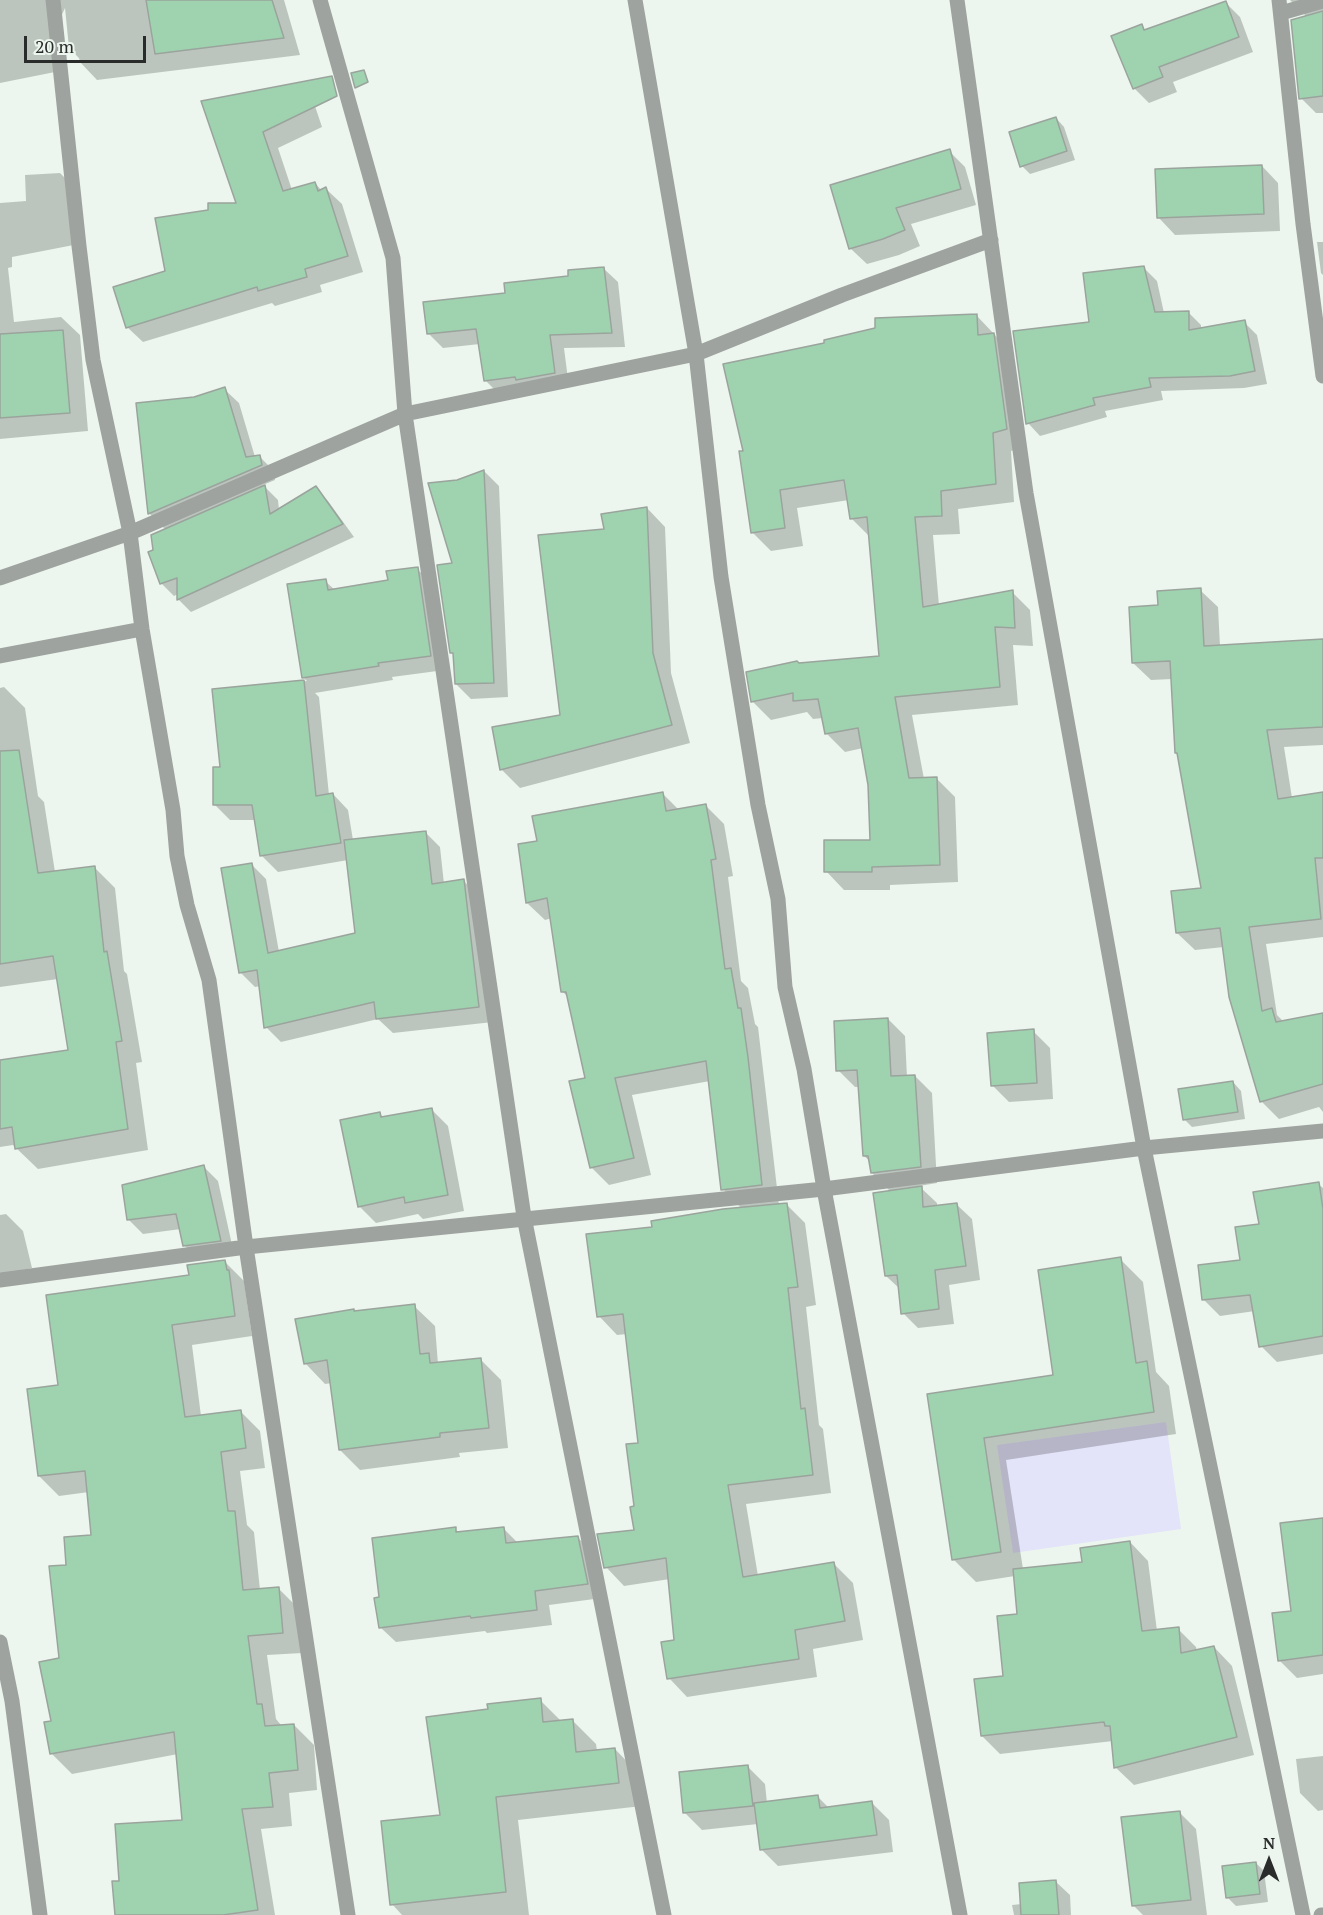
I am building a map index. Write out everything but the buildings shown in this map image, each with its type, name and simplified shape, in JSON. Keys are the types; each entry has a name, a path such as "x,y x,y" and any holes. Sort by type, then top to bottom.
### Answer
{"street":[{"path":"53,0 93,360 130,533 142,629 170,790 177,856 187,905 208,980 246,1247 348,1915"},
{"path":"320,0 393,258 405,414 524,1217 664,1915"},
{"path":"635,0 696,354 721,577 758,805 778,899 784,987 804,1069 824,1189 960,1915"},
{"path":"957,0 1026,493 1144,1148 1303,1915"},
{"path":"1323,1 1280,7 1303,224 1323,376"},
{"path":"0,578 130,533 405,414 696,354 842,295 991,240"},
{"path":"0,656 142,629"},
{"path":"0,1280 246,1247 524,1217 824,1189 1144,1148 1323,1131"},
{"path":"0,1642 12,1701 40,1915"}],"shaded area":[{"path":"1166,1422 1181,1529 1013,1553 997,1445"}]}
